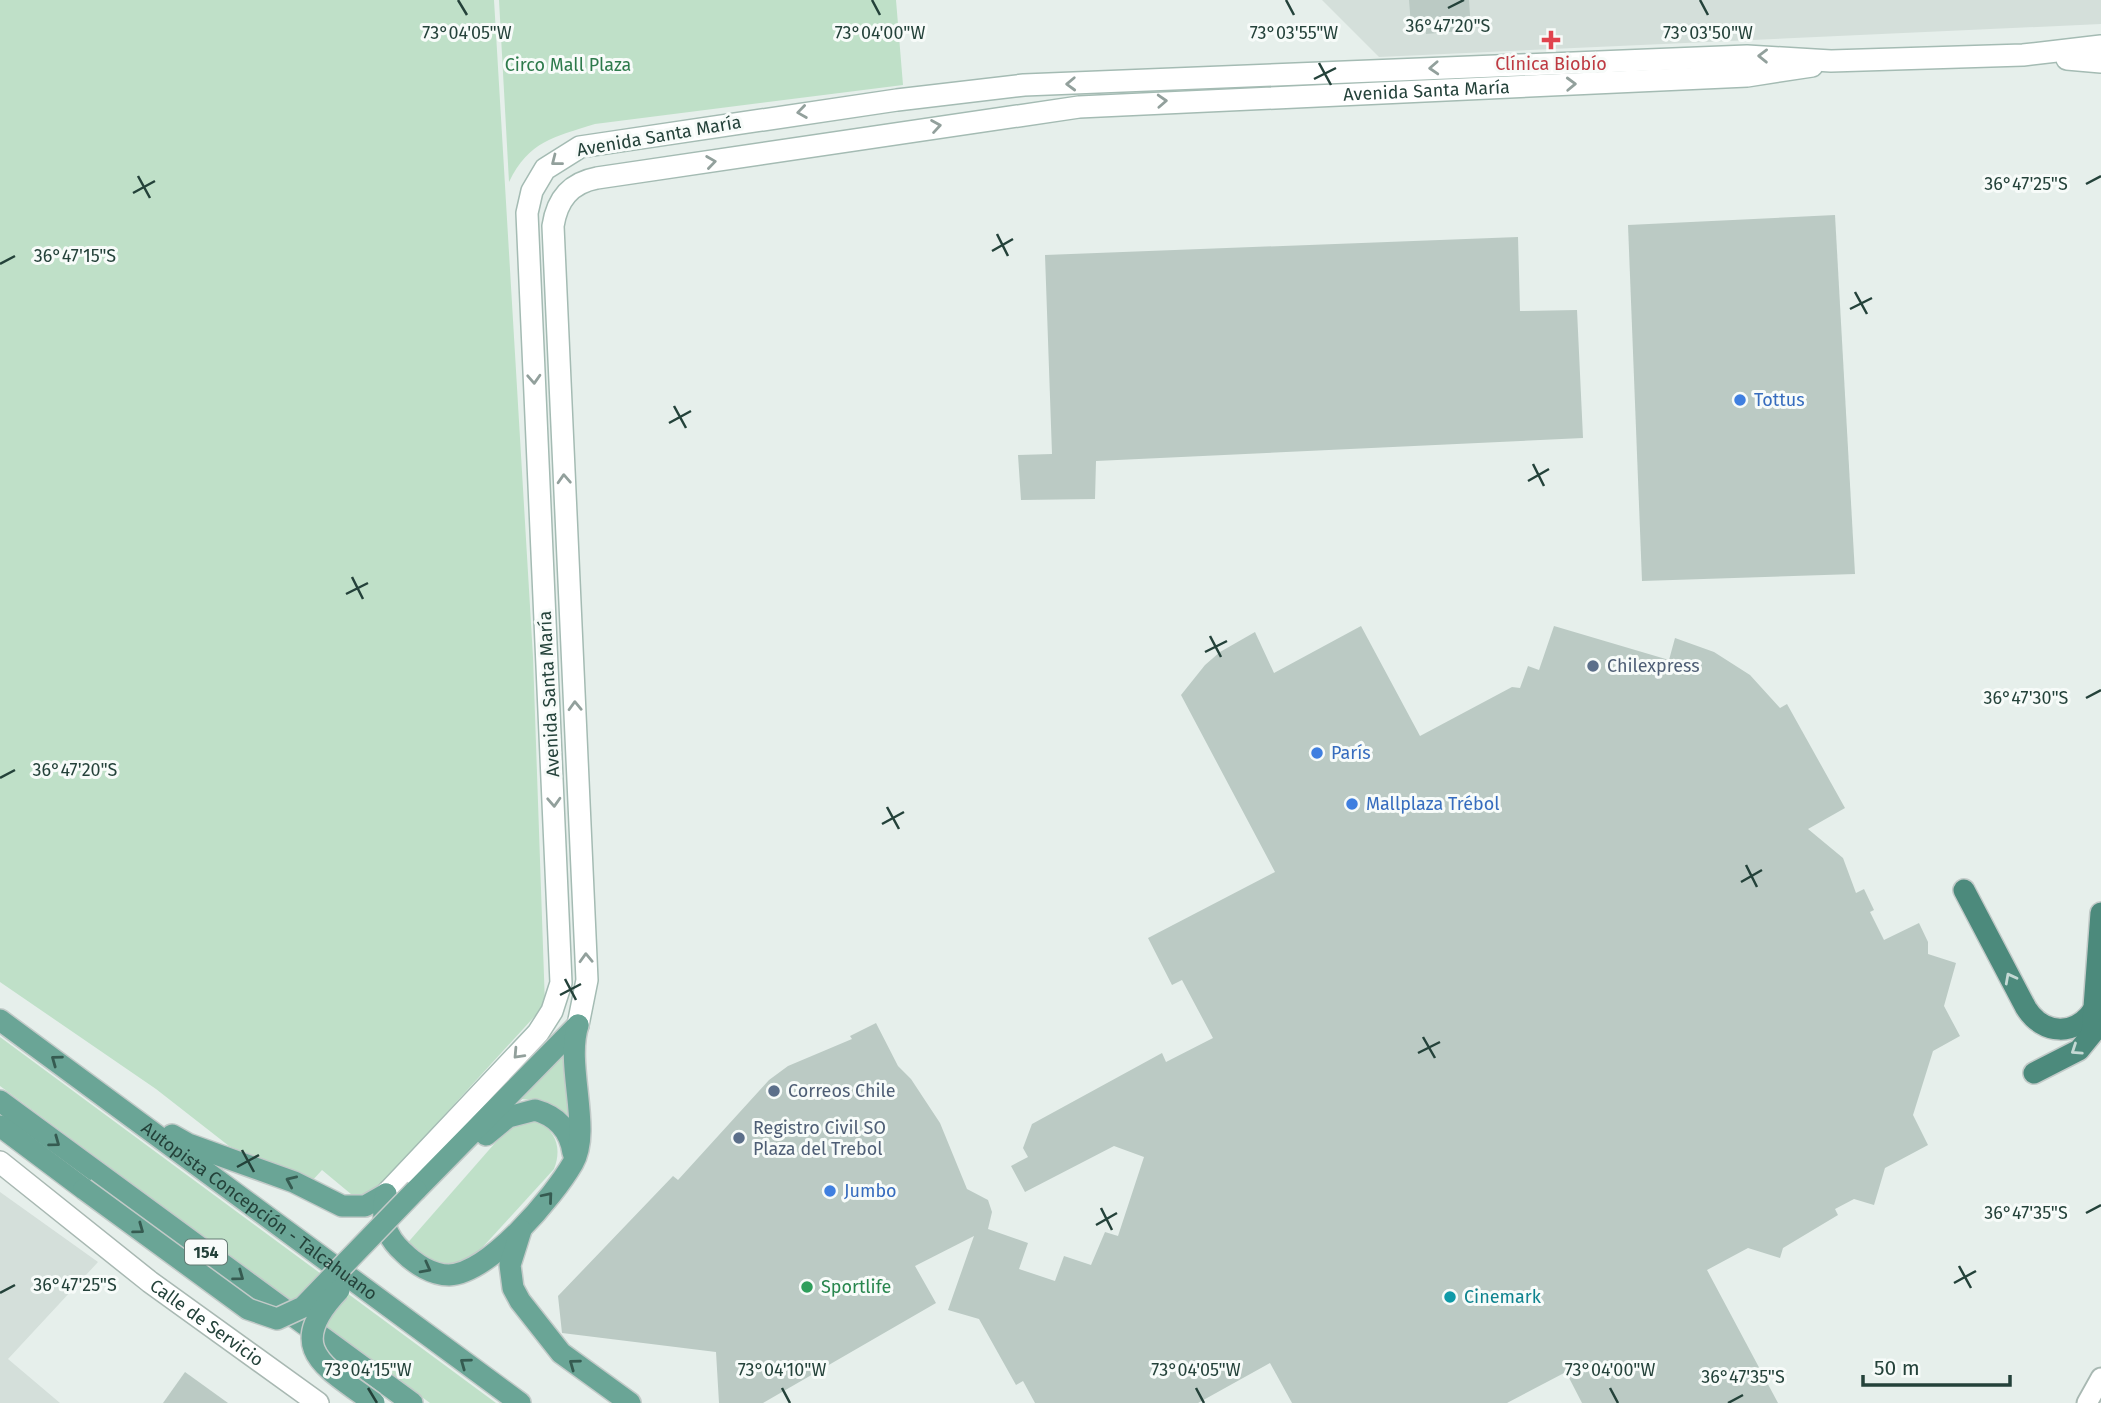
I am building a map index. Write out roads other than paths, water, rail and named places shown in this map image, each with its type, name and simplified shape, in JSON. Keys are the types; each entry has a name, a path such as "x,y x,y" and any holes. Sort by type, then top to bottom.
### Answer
{"highway":[{"path":"1964,890 2026,1008 2037,1022 2051,1029 2068,1029 2086,1020 2094,1009"},
{"path":"2034,1073 2085,1046 2092,1034 2101,913"}],"main road":[{"name":"Avenida Santa María","path":"386,1194 538,1033 552,1011 561,983 527,213 538,179 554,161 580,147 619,139 1024,85 1747,56 1830,61 2023,55 2101,46"},
{"name":"Avenida Santa María","path":"2023,55 2101,62"},
{"name":"Avenida Santa María","path":"578,1025 587,980 553,226 558,205 571,189 597,178 1079,107 1746,76 1785,72 1830,61"},
{"name":"Autopista Concepción - Talcahuano","path":"0,1020 520,1403"},
{"path":"386,1194 383,1219 390,1238 411,1259 433,1272 451,1275 472,1268 521,1228 572,1165 579,1140 573,1044 578,1025"},
{"path":"374,1403 318,1358 312,1342 314,1324 323,1307 421,1195 578,1025"},
{"name":"154","path":"0,1101 412,1403"},
{"path":"111,1101 188,1144 287,1179 332,1203 365,1206 386,1194"},
{"path":"0,1126 248,1309 277,1319 303,1307 499,1123 527,1110 550,1115 565,1129 572,1145 572,1165"},
{"name":"Calle de Servicio","path":"0,1162 150,1282 318,1403"},
{"path":"521,1228 510,1265 513,1288 520,1301 561,1353 630,1403"}],"street":[{"path":"2087,1403 2101,1378"}],"place":[{"name":"Clínica Biobío","path":"1551,40"},
{"name":"Tottus","path":"1740,400"},
{"name":"Chilexpress","path":"1593,666"},
{"name":"París","path":"1317,753"},
{"name":"Mallplaza Trébol","path":"1352,804"},
{"name":"Correos Chile","path":"774,1091"},
{"name":"Registro Civil SO Plaza del Trebol","path":"739,1138"},
{"name":"Jumbo","path":"830,1191"},
{"name":"Sportlife","path":"807,1287"},
{"name":"Cinemark","path":"1450,1297"}],"park label":[{"name":"Circo Mall Plaza","path":"568,65"}]}
